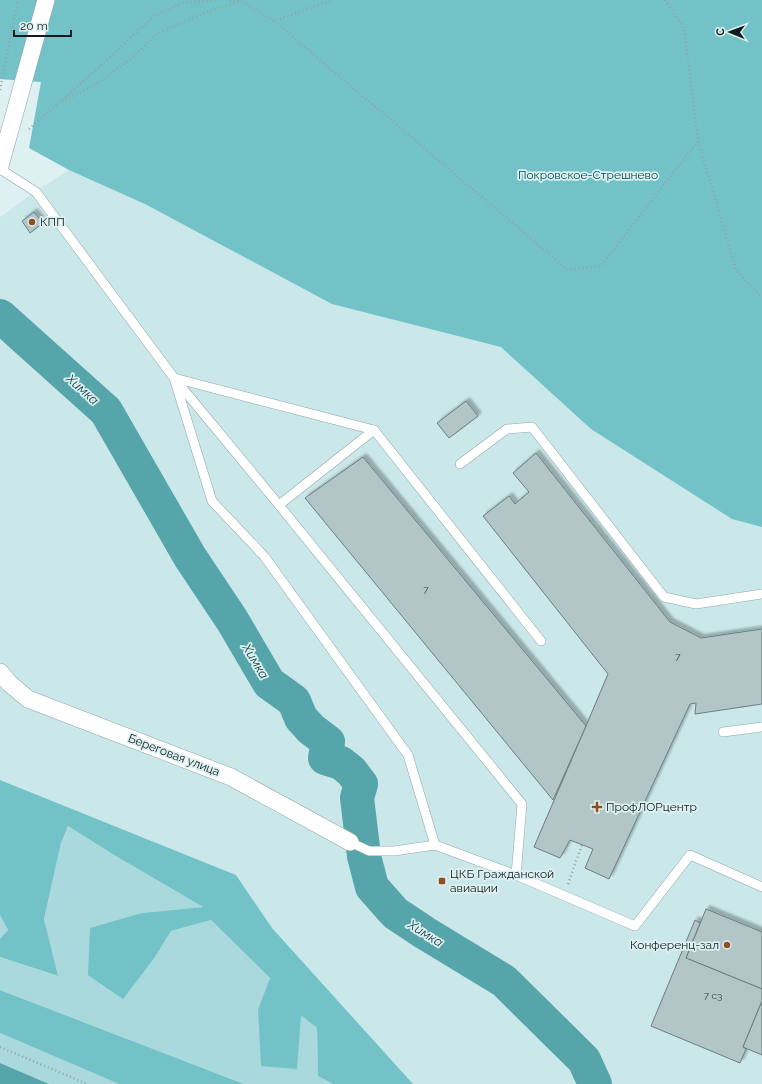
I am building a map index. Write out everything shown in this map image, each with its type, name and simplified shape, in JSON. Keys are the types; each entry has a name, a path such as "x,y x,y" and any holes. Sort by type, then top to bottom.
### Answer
{"street":[{"path":"0,166 46,0"},
{"name":"Береговая улица","path":"0,672 9,683 28,699 231,777 350,842"}],"lane":[{"path":"0,169 36,192 174,378 522,804 516,875"},
{"path":"174,378 374,430 541,641"},
{"path":"174,378 212,500 264,556 408,755 435,845"},
{"path":"460,464 507,429 532,427 664,597 696,604 762,594"},
{"path":"279,505 374,430"},
{"path":"723,732 762,727"},
{"path":"350,842 369,850 394,852 435,845 516,875 636,926 690,855 762,887"}],"path":[{"path":"0,90 18,0"},
{"path":"24,130 28,130 154,16 182,3 218,0"},
{"path":"230,0 241,1 274,21 568,270 602,266 698,141"},
{"path":"274,21 332,0"},
{"path":"665,0 684,28 698,141 736,270 762,297"},
{"path":"57,104 96,84 129,60 157,34 209,11 241,1"},
{"path":"564,895 582,845"},
{"path":"0,1047 87,1084"}],"shaded area":[{"path":"69,170 762,435 762,1084 413,1084 272,928 236,875 0,780 0,217"},
{"path":"68,826 114,855 203,907 142,913 155,957 171,931 211,920 270,978 258,1009 301,1014 317,1028 318,1076 333,1084 244,1084 0,990 0,957 57,976 44,919 61,843"},
{"path":"0,915 8,930 0,939"},
{"path":"0,1033 119,1084 49,1084 0,1063"},
{"path":"0,1063 49,1084 0,1084"}],"green space":[{"name":"Покровское-Стрешнево","path":"0,0 762,0 762,527 732,519 591,429 501,347 332,304 145,204 69,170 29,148 41,82 0,79"},
{"path":"0,780 236,875 272,928 413,1084 333,1084 318,1076 317,1028 301,1015 297,1069 261,1066 258,1009 270,978 211,920 171,931 155,957 123,999 88,975 90,928 142,913 203,907 114,855 68,826 61,843 44,919 58,976 0,957 0,939 8,930 0,915"},
{"path":"0,990 244,1084 119,1084 0,1033"}],"building":[{"name":"КПП","path":"34,212 43,223 30,233 22,221"},
{"path":"466,401 478,416 449,438 437,423"},
{"path":"536,453 670,622 701,638 762,629 762,704 695,714 696,703 690,704 609,879 585,868 593,849 570,840 560,858 534,847 608,674 483,516 509,496 515,504 529,492 513,473"},
{"path":"363,457 586,726 553,800 305,498"},
{"name":"Конференц-зал","path":"706,909 762,932 762,989 686,958"},
{"path":"695,920 700,923 686,958 762,989 762,1001 743,1047 746,1049 740,1063 651,1026"},
{"path":"762,1001 762,1055 743,1047"}],"waterway":[{"name":"Химка","path":"0,316 106,411 190,557 232,620 269,683 294,701 301,718 311,729 328,742 325,758 341,763 351,771 361,784 357,798 364,856 372,887 395,913 504,981 584,1060 595,1084"}],"place":[{"name":"КПП","path":"32,222"},
{"name":"ПрофЛОРцентр","path":"597,807"},
{"name":"ЦКБ Гражданской авиации","path":"442,881"},
{"name":"Конференц-зал","path":"727,945"}]}
